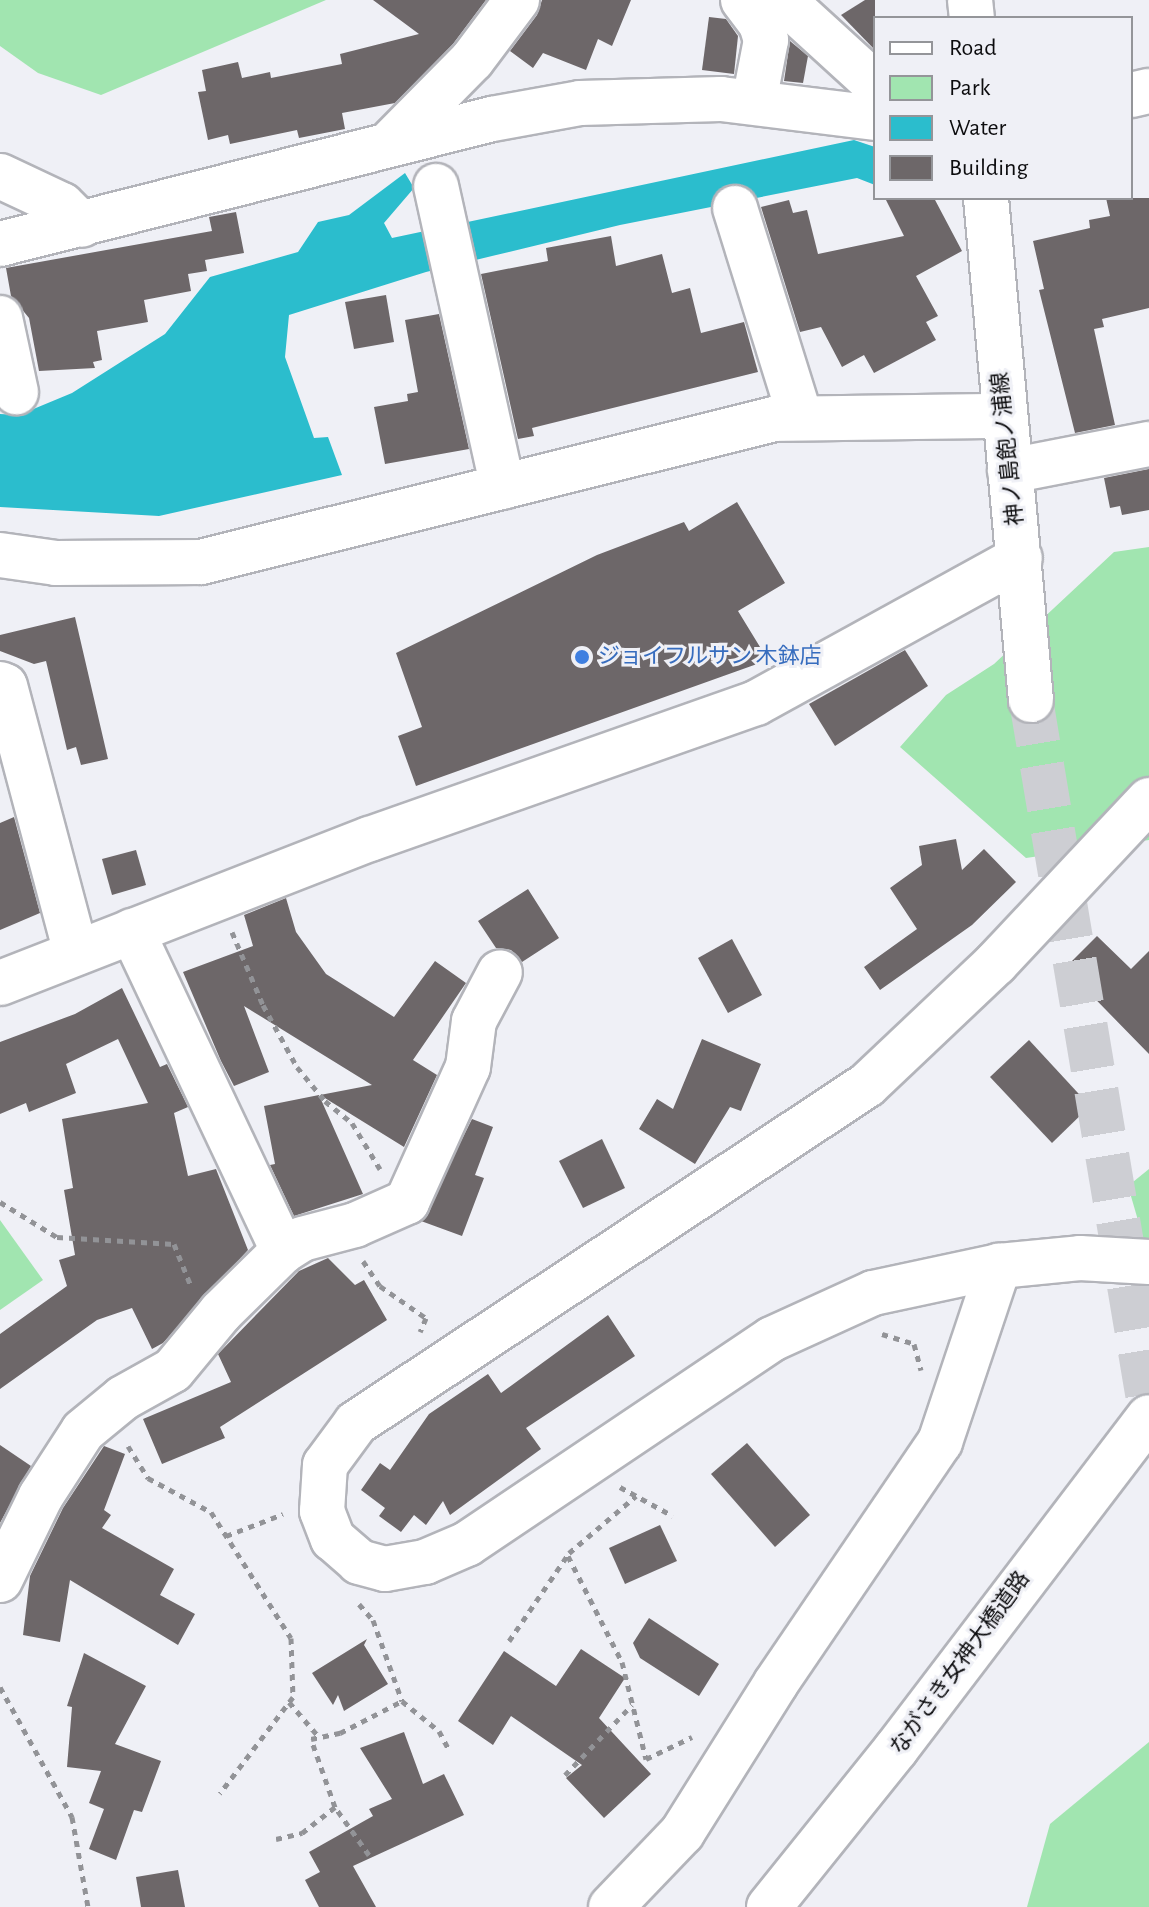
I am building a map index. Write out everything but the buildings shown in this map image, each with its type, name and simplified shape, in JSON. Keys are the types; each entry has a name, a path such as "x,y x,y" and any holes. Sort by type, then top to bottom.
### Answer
{"street":[{"path":"388,146 430,107 517,0"},
{"path":"743,0 761,24 766,40 754,102"},
{"path":"783,0 873,82"},
{"path":"0,244 388,146 580,103 754,102 873,118"},
{"path":"0,176 62,205 82,225"},
{"path":"436,186 503,487"},
{"name":"神ノ島飽ノ浦線","path":"986,200 1003,416 1020,558 1031,700"},
{"path":"735,208 800,417"},
{"path":"0,318 16,392"},
{"path":"0,555 56,563 201,562 774,419 1003,416"},
{"path":"1010,471 1149,444"},
{"path":"0,983 219,898 756,703 1020,558"},
{"path":"0,684 5,686 12,779 76,953"},
{"path":"1149,800 996,963 867,1085 356,1423 336,1445 325,1465 321,1498 333,1539 347,1554 371,1566 399,1568 467,1544 772,1339 873,1293 999,1266 1080,1258 1149,1262"},
{"path":"132,931 283,1251"},
{"path":"0,1580 41,1496 87,1428 123,1398 173,1370 208,1328 283,1251 302,1239 349,1226 401,1205 420,1178 468,1067 474,1021 500,972"},
{"path":"611,1907 682,1833 776,1683 940,1442 999,1266"},
{"name":"ながさき女神大橋道路","path":"769,1907 896,1749 1149,1417"}],"path":[{"path":"219,898 263,1005 297,1067 357,1129 401,1205"},
{"path":"0,1202 57,1237 174,1244 208,1328"},
{"path":"349,1226 370,1274 426,1318 412,1361 420,1380"},
{"path":"87,1428 126,1442 148,1478 211,1512 291,1638 293,1697 220,1793"},
{"path":"590,1461 602,1477 673,1516"},
{"path":"509,1641 568,1556 636,1496"},
{"path":"226,1536 321,1498"},
{"path":"568,1556 612,1639 646,1759 687,1743 697,1731"},
{"path":"354,1599 373,1620 402,1701 439,1731 448,1748"},
{"path":"0,1687 72,1817 88,1907"},
{"path":"369,1855 335,1807 311,1739 340,1733 402,1701"},
{"path":"289,1702 319,1737"},
{"path":"565,1775 632,1705"},
{"path":"276,1839 302,1833 335,1807"}],"green space":[{"path":"0,0 326,0 101,95 38,73 0,46"},
{"path":"1149,547 1149,840 1026,858 900,747 946,695 994,664 1114,552"},
{"path":"1149,1169 1149,1258 1128,1186"},
{"path":"0,1220 43,1280 0,1310"},
{"path":"1149,1742 1149,1907 1027,1907 1050,1824"}],"water":[{"path":"854,140 873,146 873,184 857,178 620,225 426,272 289,315 285,357 314,438 328,437 342,475 159,516 0,507 0,414 19,415 72,393 165,334 210,277 298,252 318,222 349,215 405,173 414,188 384,223 392,238"}],"tunnel":[{"path":"1031,700 1149,1405"}],"place":[{"name":"ジョイフルサン 木鉢店","path":"582,657"}]}
